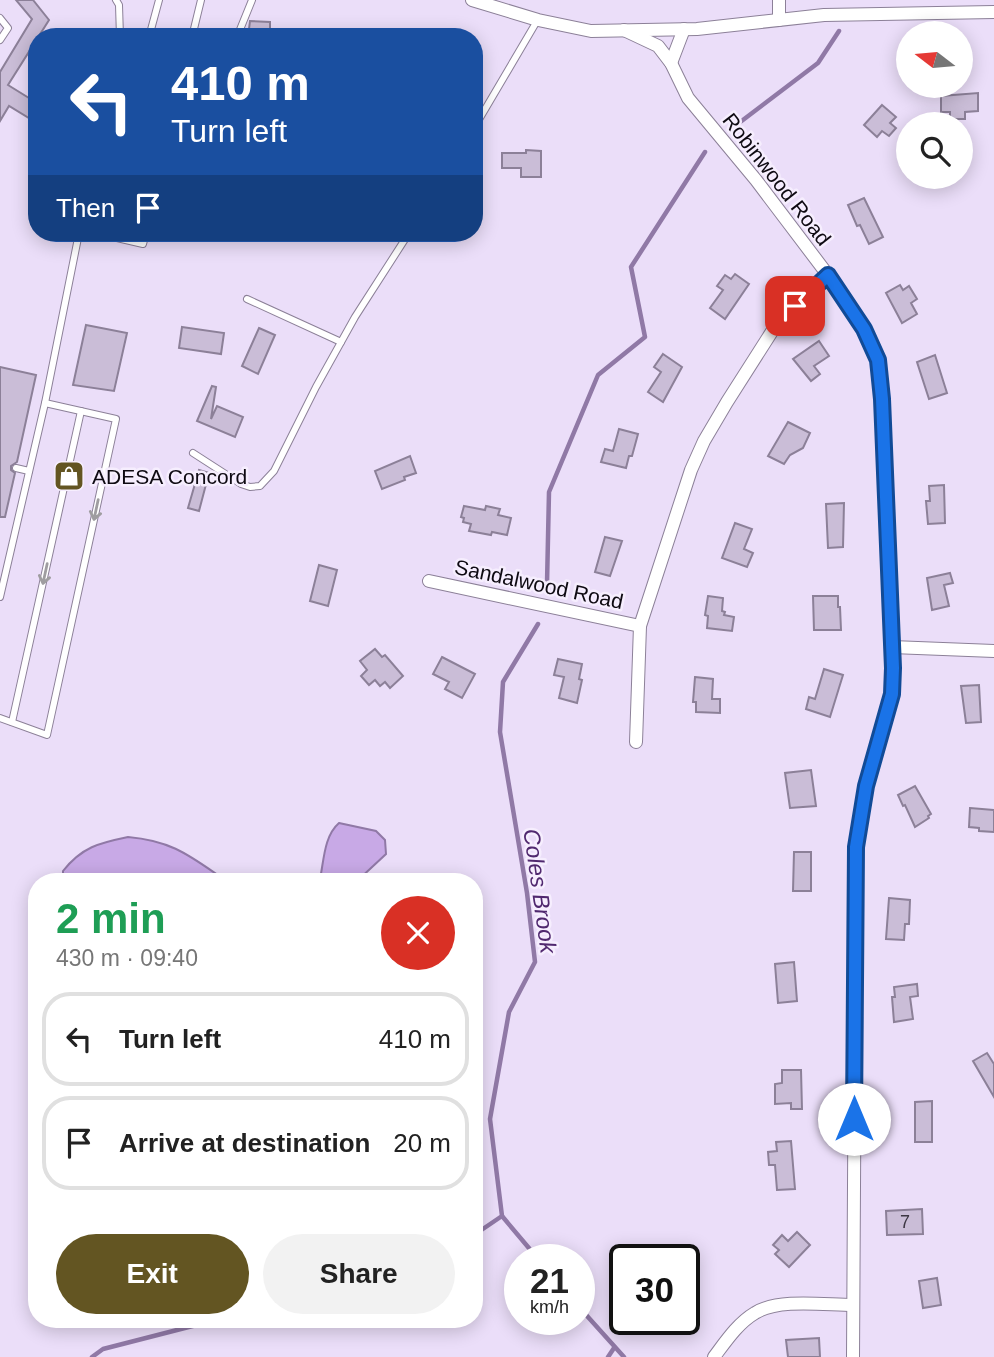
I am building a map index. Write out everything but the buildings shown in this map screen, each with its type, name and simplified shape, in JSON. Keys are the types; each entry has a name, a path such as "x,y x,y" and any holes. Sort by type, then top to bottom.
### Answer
{"street":[{"path":"472,0 538,20 591,31 684,29 824,15 994,12"},
{"path":"779,0 779,20"},
{"path":"671,64 684,29"},
{"name":"Robinwood Road","path":"624,30 658,46 671,64 688,99 757,180 828,275 864,329 878,360 882,399 892,694 866,786 856,847 853,1357"},
{"path":"636,742 640,626 681,499 704,441 778,321 828,275"},
{"name":"Sandalwood Road","path":"429,581 640,626"},
{"path":"892,647 994,651"},
{"path":"714,1357 737,1328 755,1312 788,1305 853,1305"}],"lane":[{"path":"116,0 119,28"},
{"path":"151,28 159,0"},
{"path":"194,28 201,0"},
{"path":"241,28 252,0"},
{"path":"0,18 8,29 0,40"},
{"path":"483,113 538,20"},
{"path":"0,597 45,403 77,242"},
{"path":"193,453 241,484 260,486 274,471 341,342 403,242"},
{"path":"247,299 341,342"},
{"path":"0,718 47,735 116,419 45,403"},
{"path":"12,722 81,411"},
{"path":"16,468 29,471"},
{"path":"0,559 8,561"}],"shaded area":[{"path":"339,823 376,831 385,840 386,854 366,873 321,873 327,841"},
{"path":"128,837 158,842 192,858 214,873 63,873 77,856 100,844"}],"waterway":[{"name":"Coles Brook","path":"735,126 818,63 839,31"},
{"name":"Coles Brook","path":"547,584 549,492 598,375 645,337 631,267 705,152"},
{"name":"Coles Brook","path":"483,1229 502,1216 490,1119 509,1012 535,962 527,893 500,732 503,682 538,624"},
{"path":"502,1216 526,1244"},
{"path":"595,1325 624,1357"},
{"name":"Coles Brook","path":"92,1357 103,1349 185,1328"},
{"path":"608,1357 614,1348"}],"place":[{"name":"ADESA Concord","path":"69,476"}],"route":[{"path":"795,306 828,275 864,329 878,360 882,399 892,694 866,786 856,847 854,1119"}]}
